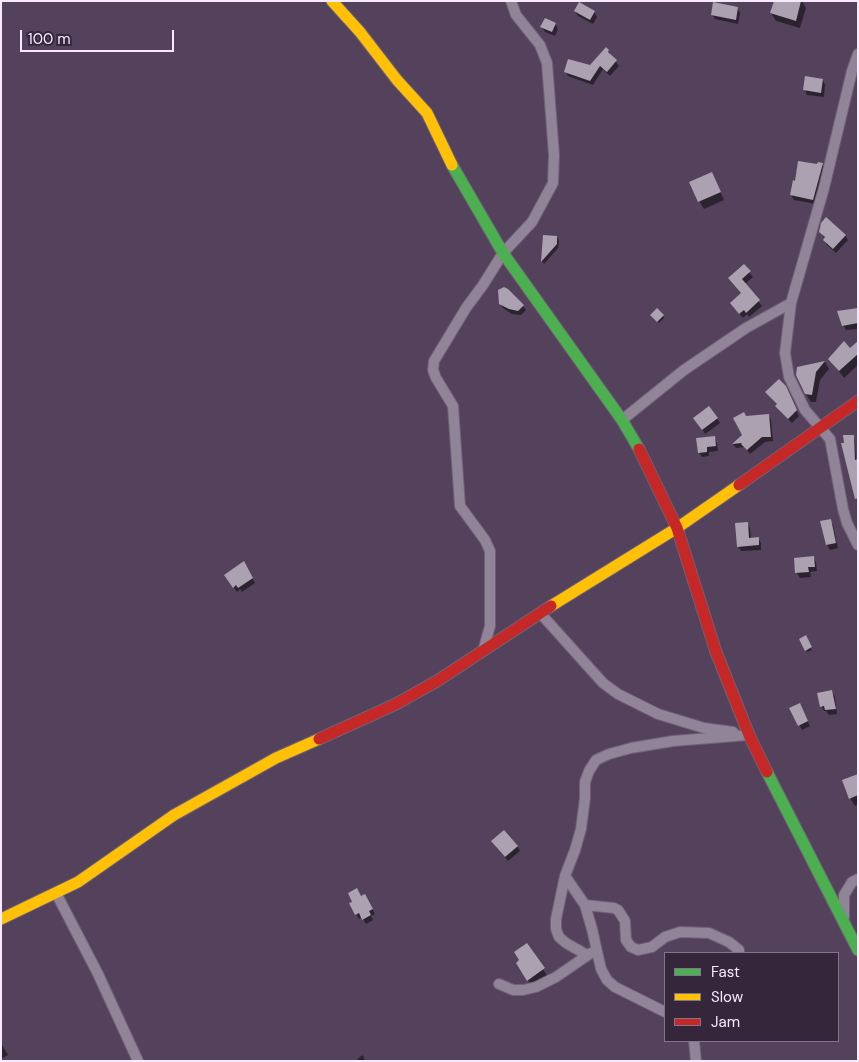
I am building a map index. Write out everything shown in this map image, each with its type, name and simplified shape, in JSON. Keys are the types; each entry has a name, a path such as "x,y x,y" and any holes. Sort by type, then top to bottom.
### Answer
{"street":[{"path":"332,1 360,32 397,80 427,113 457,176 503,253 622,420 646,460 678,528 695,589 716,652 749,735 858,950"},
{"path":"483,651 490,626 490,551 486,540 460,506 453,406 433,370 434,361 466,308 503,253 532,222 553,183 554,155 545,56 540,45 516,15 511,1"},
{"path":"858,54 852,71 824,188 791,303 785,353 789,377 805,410 821,427 831,442 842,509 858,545"},
{"path":"622,420 684,370 746,328 791,303"},
{"path":"1,919 78,882 174,816 276,758 418,692 563,598 678,528 858,401"},
{"path":"540,614 603,683 618,694 658,714 704,728 749,735"},
{"path":"592,953 566,943 559,937 556,929 556,918 565,876 581,829 585,782 596,760 609,754 664,743 749,735"},
{"path":"565,876 585,905 592,953 607,980 615,988 664,1012"},
{"path":"844,920 844,894 852,882 858,879"},
{"path":"56,893 98,974 138,1061"},
{"path":"585,905 618,910 625,921 626,940 631,947 638,950 652,947 671,934 690,932 709,933 729,942 739,952"},
{"path":"499,984 513,990 536,987 556,977 592,953"},
{"path":"694,1042 696,1061"}],"building":[{"path":"774,1 801,1 796,21 770,13"},
{"path":"579,2 595,11 590,20 574,11"},
{"path":"713,2 738,7 736,20 711,15"},
{"path":"545,18 556,23 552,32 540,27"},
{"path":"606,47 609,50 608,52 617,60 607,72 600,66 590,81 564,72 568,59 590,65"},
{"path":"805,76 823,79 821,93 803,90"},
{"path":"798,161 823,163 813,200 790,195 793,180 795,181"},
{"path":"712,172 721,192 698,202 689,182"},
{"path":"826,217 846,235 833,249 823,240 825,237 819,232 821,223"},
{"path":"543,235 557,236 557,244 541,262"},
{"path":"744,264 751,271 742,279 760,300 746,313 744,310 739,314 730,303 741,293 728,278"},
{"path":"504,287 524,305 518,311 499,304 498,290"},
{"path":"657,308 664,315 657,322 650,315"},
{"path":"858,308 858,323 842,326 837,311"},
{"path":"844,341 850,348 858,341 858,354 839,371 828,359"},
{"path":"825,361 816,372 812,395 805,394 796,375 797,367"},
{"path":"779,379 786,386 797,410 788,419 765,392"},
{"path":"709,406 718,418 702,430 693,418"},
{"path":"744,412 746,416 769,414 771,437 762,437 747,450 742,443 732,444 742,435 733,418"},
{"path":"843,435 854,435 855,460 858,459 858,498 855,499 841,443 844,443"},
{"path":"715,436 716,446 707,447 707,452 698,453 696,438"},
{"path":"831,519 836,543 826,545 820,521"},
{"path":"748,522 749,538 759,537 759,545 737,547 735,523"},
{"path":"814,556 815,567 808,567 809,572 795,573 794,558"},
{"path":"244,561 253,578 238,588 236,585 233,588 224,575"},
{"path":"806,635 812,647 805,651 799,639"},
{"path":"832,690 836,709 825,710 824,706 820,707 817,693"},
{"path":"800,703 808,721 798,726 789,708"},
{"path":"858,774 858,795 849,799 842,780"},
{"path":"504,830 518,846 505,857 491,841"},
{"path":"357,888 361,896 365,894 373,909 369,911 371,915 362,920 359,913 355,915 349,903 352,902 348,893"},
{"path":"527,943 545,968 527,981 516,963 519,960 514,952"}],"traffic: fast":[{"path":"452,165 503,253 622,420 639,449"},
{"path":"767,772 858,950"}],"traffic: slow":[{"path":"332,1 360,32 397,80 427,113 452,165"},
{"path":"551,606 677,528 739,485"},
{"path":"1,919 78,882 174,815 276,758 319,739"}],"traffic: jam":[{"path":"739,485 858,401"},
{"path":"639,449 677,528 716,652 749,735 767,772"},
{"path":"319,739 396,704 437,681 551,606"}]}
